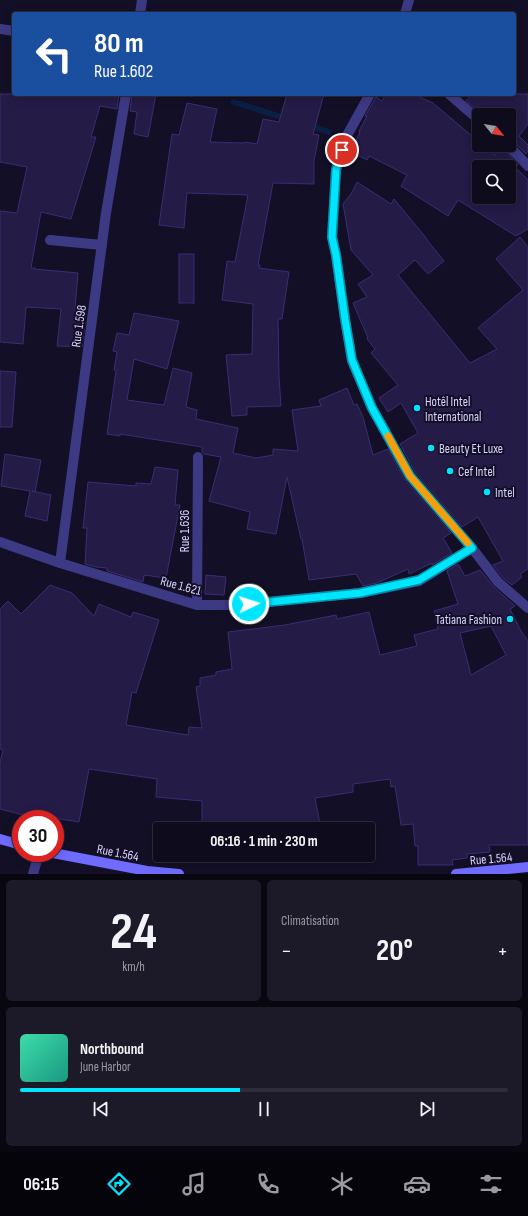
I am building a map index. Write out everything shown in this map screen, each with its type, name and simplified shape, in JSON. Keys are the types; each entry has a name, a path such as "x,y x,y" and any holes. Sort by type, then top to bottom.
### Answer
{"main road":[{"path":"0,839 12,842"},
{"name":"Rue 1.564","path":"64,855 148,873 179,874"},
{"name":"Rue 1.564","path":"456,874 528,868"}],"street":[{"path":"140,12 142,0"},
{"path":"405,12 409,0"},
{"path":"0,29 12,31"},
{"name":"Rue 1.598","path":"60,563 106,213 126,96"},
{"path":"369,96 345,139 336,170 332,237 352,360 372,408 410,476 472,548 498,582 528,608"},
{"path":"451,96 472,114"},
{"path":"515,152 528,166"},
{"path":"50,240 102,244"},
{"name":"Rue 1.636","path":"197,605 198,457"},
{"name":"Rue 1.621","path":"0,542 60,563 197,605 234,605 360,593 419,580 472,548"},
{"path":"33,874 36,862"}],"building":[{"path":"0,94 12,94 12,96 119,96 117,109 100,106 91,137 96,137 71,219 41,212 31,268 78,273 74,321 85,322 82,347 57,346 61,309 26,307 23,344 0,342 0,211 17,213 27,167 0,162"},
{"path":"516,94 528,94 528,124 519,136 528,145 528,151 526,154 516,144 516,108 474,108 466,101 470,96 516,96"},
{"path":"132,96 156,96 148,137 134,134 137,112 130,111"},
{"path":"286,96 323,96 313,134 319,135 314,161 314,184 273,183 258,265 260,265 259,268 289,272 282,319 278,319 281,406 247,407 247,415 232,416 226,355 252,354 253,304 222,300 227,261 235,262 248,195 187,193 184,228 159,225 172,134 179,135 187,103 217,109 210,142 245,142 257,144 263,119 279,122"},
{"path":"385,96 417,96 433,103 472,136 472,152 491,152 495,155 497,152 507,152 514,160 472,160 472,204 516,204 516,168 528,180 528,229 516,236 458,200 448,216 401,186 407,175 369,156 367,160 351,152 360,132 359,131 367,116 365,116 376,97 382,101"},
{"path":"357,182 391,204 394,199 444,261 428,274 415,260 398,275 470,363 497,349 478,328 523,290 496,259 520,237 528,247 528,569 520,574 522,577 512,585 503,578 493,565 503,561 478,517 462,527 415,472 400,444 418,433 401,403 388,412 379,398 398,385 371,353 375,349 367,339 368,338 353,303 367,297 358,284 373,275 351,250 343,204 351,194"},
{"path":"179,254 194,254 194,303 179,303"},
{"path":"134,313 179,321 167,369 134,359 127,400 164,405 173,368 192,373 186,407 197,410 196,419 238,428 233,453 256,458 273,455 273,449 298,451 292,410 321,406 319,400 347,388 354,405 357,404 363,417 373,455 388,449 405,480 451,533 443,538 452,553 432,565 432,563 409,574 408,569 377,583 363,586 356,574 309,580 302,539 287,477 276,534 247,529 250,512 209,501 221,457 204,454 202,452 202,447 120,434 120,436 107,434 116,371 114,370 117,352 113,351 117,333 129,335"},
{"path":"0,371 16,372 12,427 0,427"},
{"path":"5,454 41,460 35,492 51,495 47,521 25,516 30,491 1,486"},
{"path":"155,467 178,470 175,505 180,505 166,578 144,575 143,582 107,571 107,568 85,564 87,528 83,528 88,482 136,486 136,483 151,484"},
{"path":"458,564 465,576 480,570 494,587 515,606 510,609 528,641 528,845 489,845 490,852 467,854 467,858 452,860 453,865 418,865 418,846 415,846 413,824 401,825 395,786 391,787 390,779 353,784 353,792 315,798 320,822 202,822 202,801 156,797 157,779 89,769 79,822 64,820 64,810 12,810 12,812 0,809 0,763 3,750 0,749 0,609 8,601 21,614 50,585 72,593 94,616 99,604 131,617 133,612 159,620 136,693 132,692 126,725 188,735 189,727 202,728 196,687 200,686 200,678 216,675 216,672 232,669 228,632 285,625 336,615 337,619 369,612 380,655 417,646 414,635 438,629 434,611 458,604 447,571","holes":["491,626 506,655 471,675 460,633"]},
{"path":"206,575 226,577 224,595 205,594"}],"waterway":[{"path":"234,102 288,119"},
{"path":"308,125 329,132"}],"slow traffic":[{"path":"388,436 410,476 468,543"}],"place":[{"name":"Hotêl Intel International","path":"417,408"},
{"name":"Beauty Et Luxe","path":"431,448"},
{"name":"Cef Intel","path":"450,471"},
{"name":"Intel","path":"487,492"},
{"name":"Tatiana Fashion","path":"510,619"}],"route":[{"path":"249,604 360,593 419,580 472,548 410,476 372,408 352,360 332,237 336,170 342,150"}]}
